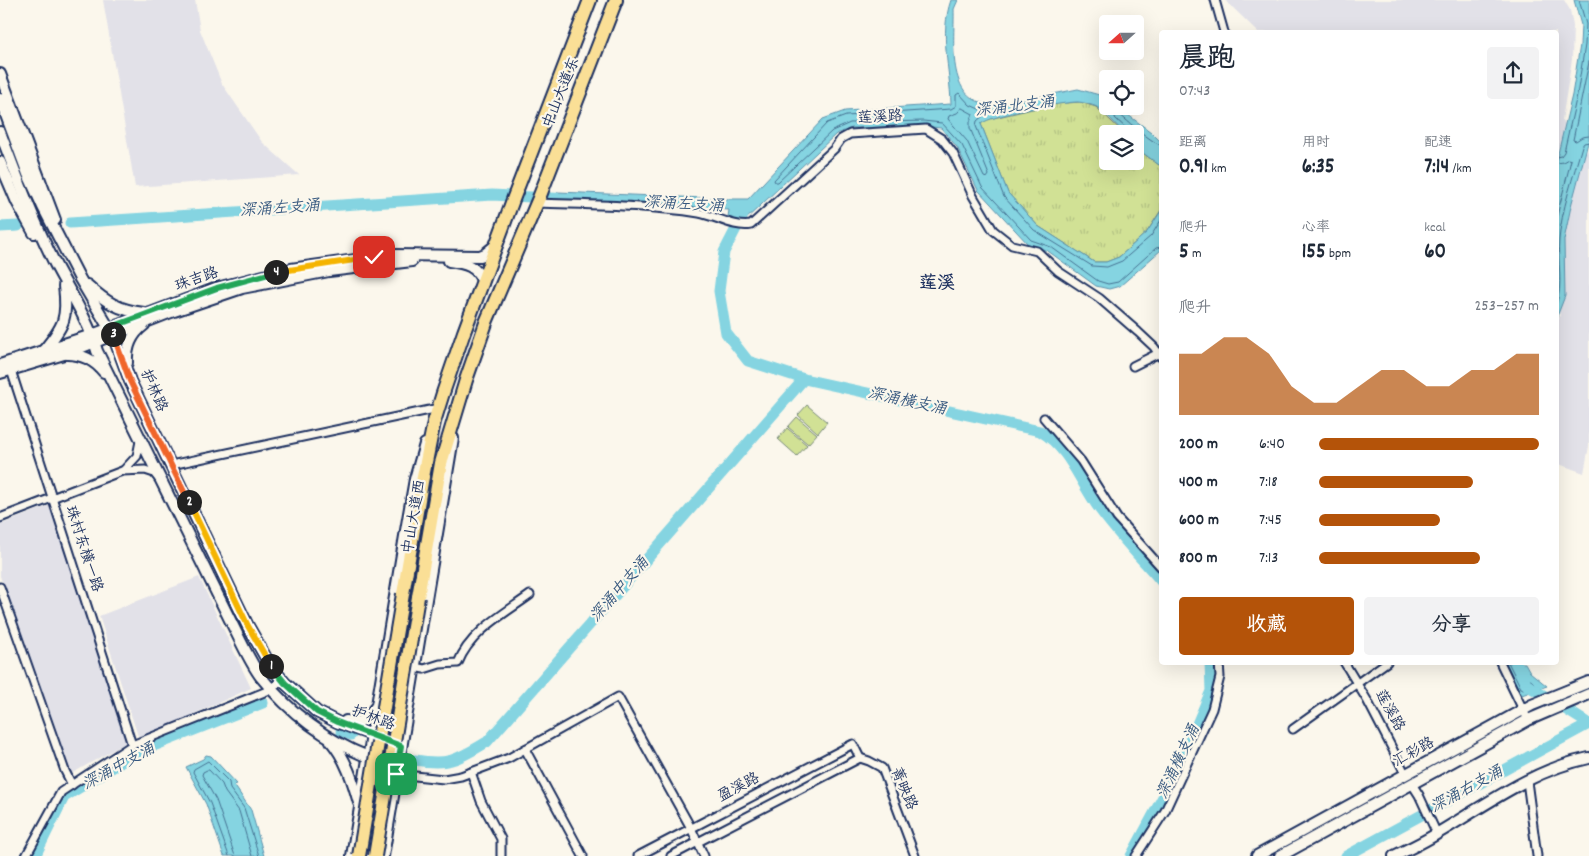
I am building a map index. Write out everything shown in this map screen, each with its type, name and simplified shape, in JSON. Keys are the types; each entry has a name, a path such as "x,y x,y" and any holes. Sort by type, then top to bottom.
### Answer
{"highway":[{"name":"中山大道东","path":"497,244 590,0"},
{"name":"中山大道东","path":"538,200 616,0"},
{"name":"中山大道西","path":"375,856 441,463 487,320 538,200"},
{"name":"中山大道西","path":"359,856 422,482 434,422 464,332 497,244"}],"main road":[{"path":"0,74 49,203 64,250"},
{"name":"护林路","path":"0,100 28,174 64,250 111,331 130,381 252,633 270,665 317,712 332,720 401,746"},
{"path":"0,132 17,178 51,256 80,307 97,351 260,675 292,710 344,747 368,757"},
{"path":"0,162 17,202 37,237 51,256"},
{"name":"珠吉路","path":"148,318 217,288 291,269 392,255 480,256 490,251 497,244"},
{"name":"珠吉路","path":"0,373 6,365 43,351 93,338 221,294 328,271 389,263 434,260 465,264 473,267 478,272 483,283"},
{"path":"80,278 115,307 148,318 134,336 128,348 127,360 130,381 116,388"},
{"path":"43,351 60,331 65,318 66,298 63,280"},
{"name":"珠吉路","path":"6,365 64,354 93,338"},
{"path":"64,354 78,355 92,361 103,371 116,388"},
{"path":"383,856 460,400"},
{"path":"352,856 415,479 420,459 434,422"},
{"name":"汇彩路","path":"1280,856 1409,779 1565,691 1589,682"},
{"name":"汇彩路","path":"1528,712 1539,715 1589,694"},
{"path":"332,720 360,722 366,719 377,705"},
{"path":"328,736 337,748 350,774 360,807"},
{"name":"护林路","path":"368,757 401,746"},
{"path":"1394,856 1437,834 1494,798 1538,774 1589,758"},
{"path":"1528,781 1589,764"},
{"name":"汇彩路","path":"1257,856 1409,779"},
{"path":"358,823 368,814 374,814 382,818 387,831"}],"street":[{"path":"1215,0 1223,30"},
{"name":"莲溪路","path":"538,200 700,213 743,226 751,225 760,219 834,149 841,139 850,134 926,129 942,139 953,153 973,196 993,230 1012,245 1033,249 1040,253 1058,271 1099,298 1159,353"},
{"path":"1133,366 1159,354"},
{"name":"珠村东横一路","path":"6,365 52,498 132,745"},
{"path":"171,465 439,408"},
{"path":"1044,418 1081,461 1117,518 1159,565"},
{"path":"122,471 138,456 140,438"},
{"path":"0,518 122,471 145,470 154,473 160,479"},
{"path":"0,587 65,771 72,785"},
{"path":"414,667 424,669 440,664 458,663 470,642 530,595"},
{"path":"1136,856 1165,811 1212,709 1220,677 1219,665"},
{"name":"莲溪路","path":"1346,665 1424,804 1437,834"},
{"path":"1293,729 1383,665"},
{"path":"1502,665 1528,712"},
{"path":"26,856 61,792 132,745 272,689 282,679"},
{"path":"396,774 444,779 461,776 509,758 618,697 691,828 704,856"},
{"name":"盈溪路","path":"638,856 852,744 860,758 672,856"},
{"path":"525,749 583,856"},
{"name":"菁映路","path":"860,758 882,768 915,856"},
{"path":"471,772 481,801 501,839 501,856"},
{"path":"1528,781 1537,856"}],"shaded area":[{"path":"103,0 195,0 200,30 222,84 262,142 299,175 135,187"},
{"path":"1225,0 1564,0 1570,10 1573,26 1572,59 1562,120 1589,153 1589,446 1584,473 1559,464 1559,30 1256,30"},
{"path":"50,505 127,742 71,774 0,576 0,525"},
{"path":"199,577 251,688 139,739 99,616"}],"green space":[{"path":"1080,102 1096,107 1099,110 1099,115 1105,115 1115,125 1099,125 1099,170 1144,170 1144,154 1159,165 1159,213 1147,232 1119,257 1106,262 1094,262 1038,226 1008,193 981,124 985,120 1054,104"},
{"path":"807,405 827,422 818,433 798,415"},
{"path":"797,417 817,434 808,444 788,427"},
{"path":"787,428 807,445 797,456 778,439"}],"water":[{"name":"深涌北支涌","path":"951,0 958,0 954,9 954,56 956,71 968,95 981,102 998,105 1078,89 1099,95 1099,109 1080,102 1058,104 998,117 981,124 1008,193 1038,226 1094,262 1106,262 1119,257 1147,232 1159,214 1159,252 1120,286 1109,289 1096,286 1048,251 1028,244 978,190 957,147 941,128 923,126 852,128 836,134 743,222 728,217 729,210 555,201 558,192 748,199 823,119 845,111 951,104 945,39"},
{"path":"1574,0 1589,0 1589,139 1564,240 1565,296 1559,311 1559,149 1572,95 1580,45 1581,25"},
{"path":"1107,115 1128,115 1142,125 1116,125"},
{"path":"1144,127 1159,140 1159,165 1144,154"},
{"path":"1504,665 1526,665 1530,672 1547,686 1519,696"},
{"path":"206,755 211,756 237,784 234,785 251,810 264,856 224,856 206,804 186,767 203,759"}],"waterway":[{"name":"深涌左支涌","path":"70,223 492,195 570,199"},
{"name":"深涌横支涌","path":"743,215 724,252 719,291 726,333 748,361 804,379 1040,431 1050,438 1066,455 1103,514 1159,579"},
{"name":"深涌左支涌","path":"0,227 18,226"},
{"name":"深涌中支涌","path":"415,760 427,762 453,760 487,742 804,379"},
{"name":"深涌横支涌","path":"1131,856 1178,769 1211,691 1210,665"},
{"name":"深涌左支涌","path":"1517,665 1527,685 1589,724"},
{"name":"深涌中支涌","path":"35,856 64,797 136,753 263,703"},
{"name":"深涌右支涌","path":"1346,856 1589,724"},
{"name":"深涌中支涌","path":"341,731 351,735"}],"district":[{"name":"莲溪","path":"937,284"}],"route":[{"path":"374,257 291,269 252,278 188,298 109,328 119,348 130,381 248,626 270,665 285,683 317,712 337,722 401,746 396,774"}]}
